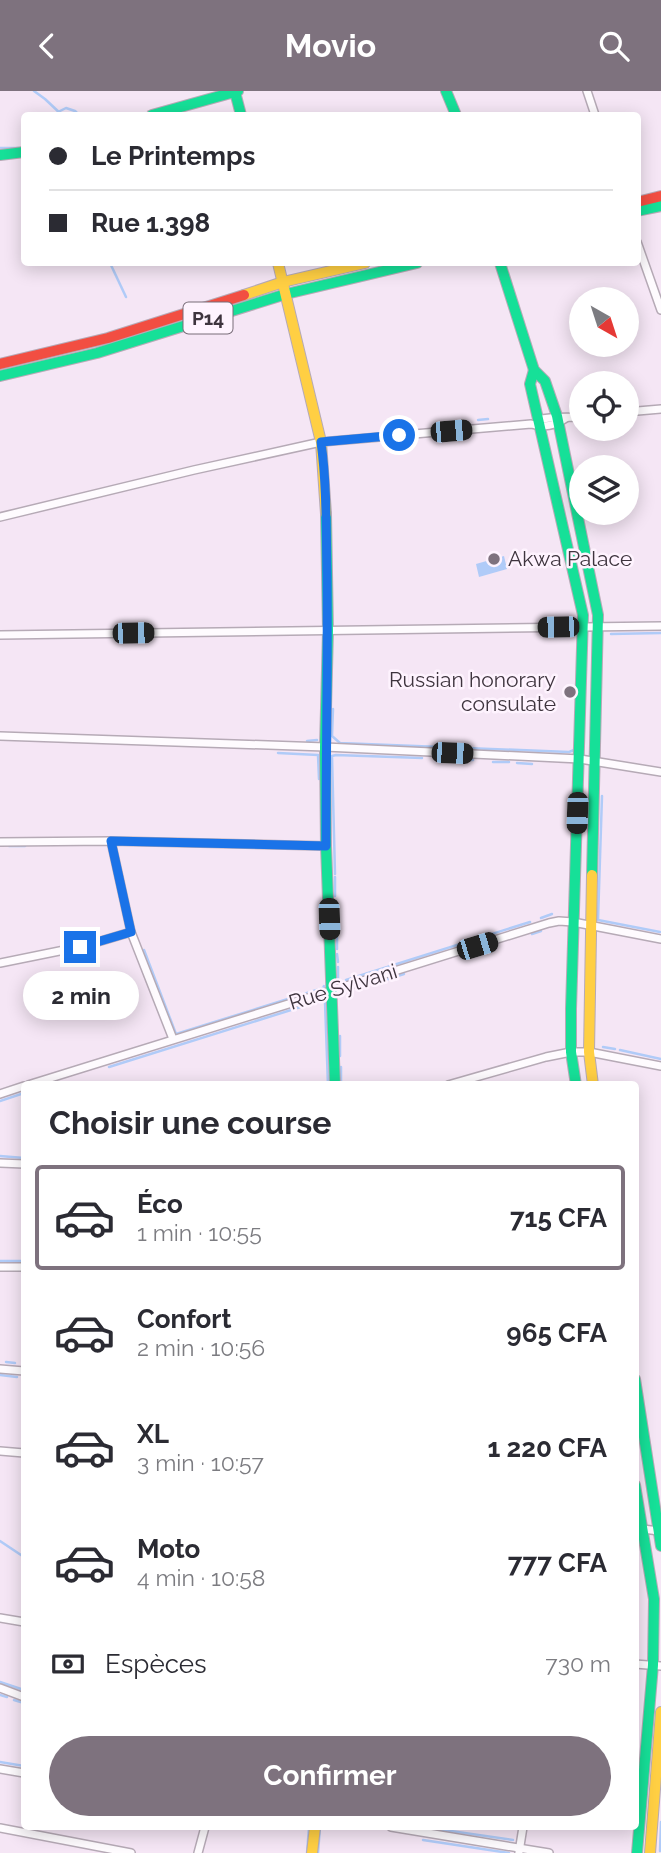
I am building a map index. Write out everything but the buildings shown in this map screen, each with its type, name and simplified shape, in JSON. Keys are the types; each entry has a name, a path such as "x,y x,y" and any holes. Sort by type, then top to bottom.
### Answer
{"main road":[{"path":"162,112 236,91 240,112"},
{"path":"446,91 455,112"},
{"path":"0,155 21,152"},
{"path":"641,202 660,202"},
{"path":"641,209 660,202"},
{"path":"279,266 321,442 325,486 328,631 326,846 335,1081"},
{"name":"P14","path":"0,364 108,338 283,282 352,266"},
{"name":"P14","path":"0,376 97,353 286,294 404,266"},
{"path":"501,266 534,370 545,381 560,419 598,615 589,1052 593,1081"},
{"path":"534,370 530,384 537,423 583,615 573,922 571,1052 575,1081"},
{"path":"639,1432 661,1546"},
{"path":"639,1533 654,1599 657,1665 639,1786"},
{"path":"650,1853 661,1712"},
{"path":"312,1853 315,1830"},
{"path":"637,1853 638,1830"}],"street":[{"path":"587,91 594,112"},
{"path":"641,253 661,310"},
{"path":"639,411 661,409"},
{"path":"0,517 321,442 569,418"},
{"path":"0,635 661,626"},
{"path":"0,736 580,759 661,772"},
{"path":"0,842 111,841 326,846"},
{"path":"111,841 131,932 173,1039"},
{"name":"Rue Sylvani","path":"43,1081 549,923 573,922 661,939"},
{"path":"0,963 80,947 131,932"},
{"path":"462,1081 571,1052 589,1052 661,1066"},
{"name":"Rue Sylvani","path":"0,1094 21,1088"},
{"path":"0,1163 21,1164"},
{"path":"0,1267 21,1267"},
{"path":"0,1369 21,1371"},
{"path":"0,1451 21,1453"},
{"path":"639,1529 659,1531"},
{"path":"0,1618 21,1622"},
{"path":"639,1664 657,1665"},
{"path":"0,1688 21,1696"},
{"path":"0,1769 21,1772"},
{"path":"639,1786 655,1789"},
{"path":"0,1828 131,1853"},
{"path":"198,1853 204,1830"},
{"path":"407,1830 519,1851 549,1853"},
{"path":"519,1851 522,1830"}],"water":[{"path":"504,556 507,569 479,577 476,564"}],"waterway":[{"path":"34,91 59,112"},
{"path":"58,112 66,108 76,112"},
{"path":"0,148 18,148"},
{"path":"111,266 126,297"},
{"path":"478,420 488,419"},
{"path":"611,634 661,633"},
{"path":"333,709 332,736 340,743 569,752 574,750"},
{"path":"307,741 317,740"},
{"path":"278,753 318,755 319,779"},
{"path":"335,874 332,756 422,758"},
{"path":"463,760 473,760"},
{"path":"493,762 509,762"},
{"path":"517,763 532,764"},
{"path":"602,796 598,920 660,932"},
{"path":"9,846 25,846"},
{"path":"335,877 335,896"},
{"path":"541,918 552,914"},
{"path":"346,980 530,922"},
{"path":"532,934 541,931"},
{"path":"337,938 337,949"},
{"path":"144,950 176,1034 324,986"},
{"path":"337,954 338,962"},
{"path":"338,967 338,980"},
{"path":"385,980 404,974"},
{"path":"109,1067 323,1000 328,1081"},
{"path":"340,1036 340,1056"},
{"path":"603,1047 615,1049"},
{"path":"620,1050 661,1059"},
{"path":"341,1067 341,1081"},
{"path":"0,1101 21,1094"},
{"path":"0,1156 21,1158"},
{"path":"0,1261 21,1261"},
{"path":"6,1362 15,1363"},
{"path":"0,1375 17,1377"},
{"path":"0,1541 21,1555"},
{"path":"0,1682 21,1689"},
{"path":"0,1695 7,1697"},
{"path":"14,1700 21,1702"},
{"path":"0,1762 21,1766"},
{"path":"660,1851 661,1822"},
{"path":"307,1853 309,1830"},
{"path":"318,1853 320,1830"},
{"path":"444,1830 513,1840"},
{"path":"423,1840 509,1853"}],"traffic: fast":[{"path":"163,112 238,91"},
{"path":"446,91 455,112"},
{"path":"235,92 240,112"},
{"path":"0,155 21,152"},
{"path":"641,210 661,206"},
{"path":"0,376 97,353 286,294 404,266"},
{"path":"501,266 534,370 545,381 557,416 598,615 592,875"},
{"path":"534,370 530,384 583,615 571,1009 571,1052 575,1081"},
{"path":"326,514 326,846 335,1081"},
{"path":"639,1405 661,1546"},
{"path":"639,1509 654,1599 653,1665 639,1830"},
{"path":"637,1853 639,1830"}],"traffic: slow":[{"path":"279,266 321,442 326,514"},
{"path":"244,295 283,282 352,266"},
{"path":"592,875 589,1052 593,1081"},
{"path":"650,1853 661,1712"},
{"path":"312,1853 315,1830"}],"traffic: jam":[{"path":"641,201 661,196"},
{"path":"0,364 108,338 244,295"}],"place":[{"name":"Akwa Palace","path":"494,559"},
{"name":"Russian honorary consulate","path":"570,692"}],"route":[{"path":"80,947 131,932 111,841 326,846 328,631 325,486 321,442 399,435"}]}
